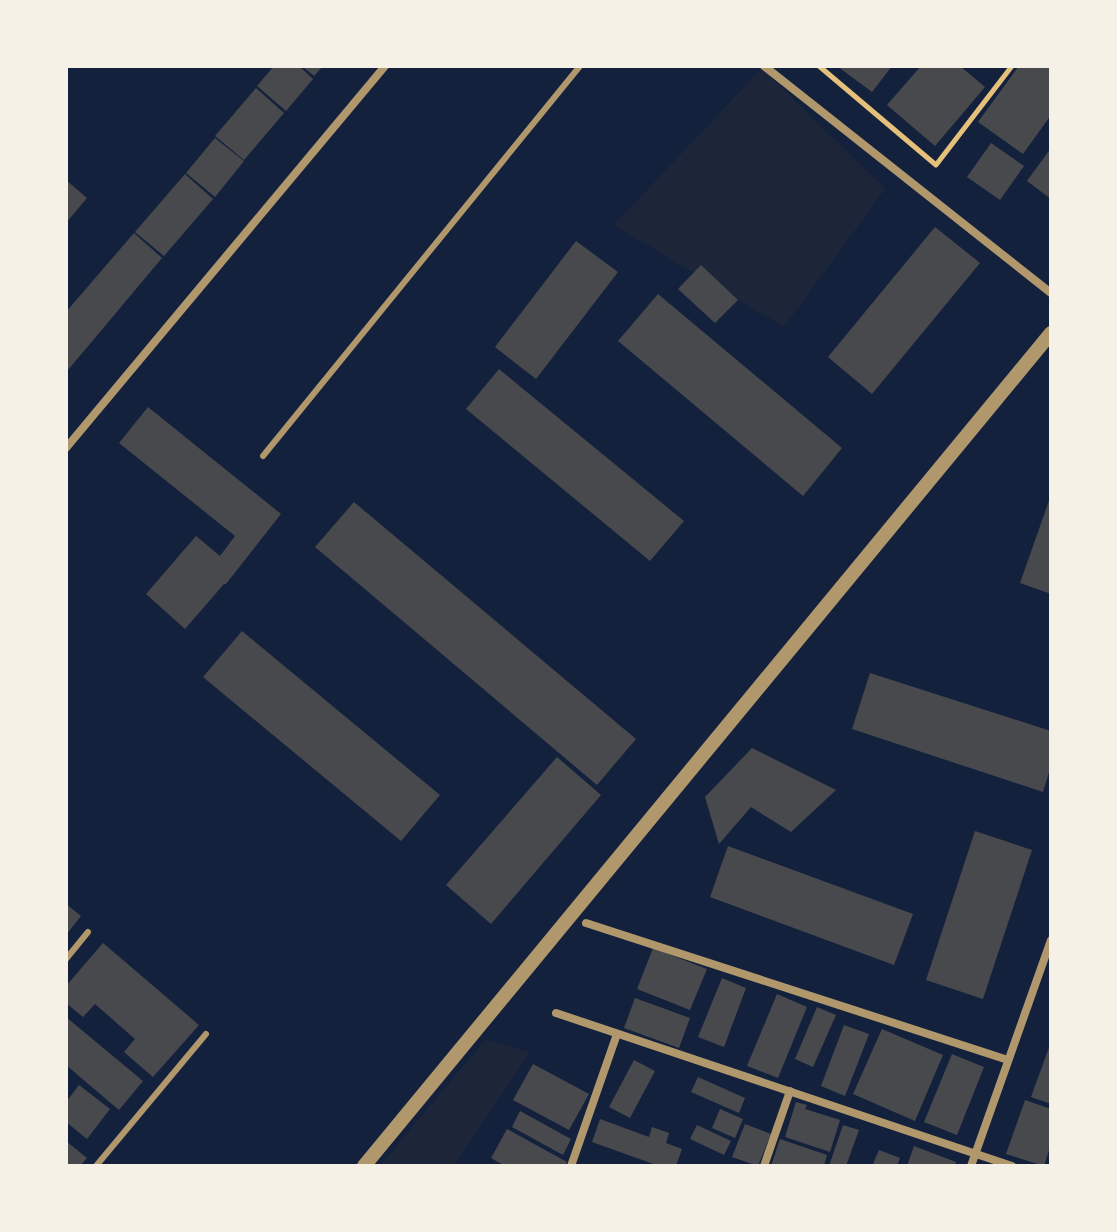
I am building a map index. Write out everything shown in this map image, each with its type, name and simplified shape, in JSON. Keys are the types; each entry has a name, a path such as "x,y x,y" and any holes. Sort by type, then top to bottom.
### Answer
{"street":[{"path":"66,448 385,66"},
{"path":"764,66 1051,293"},
{"path":"364,1166 1051,333"},
{"path":"586,923 1008,1060"},
{"path":"971,1166 1051,940"},
{"path":"556,1013 1012,1166"},
{"path":"571,1166 617,1034"},
{"path":"764,1166 790,1091"}],"lane":[{"path":"263,456 580,66"},
{"path":"66,959 88,932"},
{"path":"96,1166 206,1034"}],"path":[{"path":"819,66 936,165 1012,66"}],"shaded area":[{"path":"762,68 885,189 784,327 614,225"},
{"path":"485,1040 530,1052 453,1166 380,1166"}],"building":[{"path":"274,66 299,66 313,79 286,111 257,86"},
{"path":"302,66 323,66 314,76"},
{"path":"837,66 892,66 872,92"},
{"path":"921,66 960,66 985,87 935,146 887,105"},
{"path":"1019,66 1051,66 1051,115 1023,154 978,122"},
{"path":"256,88 284,113 244,160 215,136"},
{"path":"215,138 244,161 215,197 186,173"},
{"path":"991,143 1024,166 1000,200 967,177"},
{"path":"1051,148 1051,199 1027,181"},
{"path":"185,174 213,199 164,256 135,232"},
{"path":"66,180 87,198 66,223"},
{"path":"935,227 980,263 872,394 828,357"},
{"path":"134,233 162,258 68,370 66,312"},
{"path":"576,241 618,272 536,379 495,347"},
{"path":"701,265 738,300 715,323 678,289"},
{"path":"658,294 842,448 803,496 618,341"},
{"path":"499,369 684,521 650,561 466,409"},
{"path":"148,407 281,514 226,584 185,629 146,594 196,536 220,556 235,536 119,443"},
{"path":"1051,495 1051,594 1020,583"},
{"path":"354,502 636,739 597,785 315,547"},
{"path":"242,631 440,795 401,841 203,677"},
{"path":"870,673 1051,731 1051,766 1043,792 852,729"},
{"path":"752,748 836,790 791,832 751,807 719,844 705,797"},
{"path":"557,757 601,795 491,924 446,885"},
{"path":"975,831 1032,850 983,999 926,980"},
{"path":"728,846 913,914 894,965 710,897"},
{"path":"66,904 81,916 66,935"},
{"path":"103,943 199,1025 153,1077 124,1052 135,1039 95,1004 83,1017 66,1003 66,986"},
{"path":"653,948 707,969 690,1010 637,989"},
{"path":"722,978 746,988 724,1047 698,1037"},
{"path":"777,994 807,1007 778,1078 747,1066"},
{"path":"635,998 690,1018 679,1048 624,1028"},
{"path":"817,1007 836,1015 813,1067 795,1059"},
{"path":"66,1017 143,1081 119,1110 66,1065"},
{"path":"844,1025 869,1034 845,1096 821,1086"},
{"path":"882,1029 943,1055 915,1121 853,1094"},
{"path":"1051,1042 1051,1104 1031,1097"},
{"path":"952,1054 984,1067 957,1135 924,1122"},
{"path":"634,1060 655,1071 630,1118 609,1107"},
{"path":"533,1064 589,1094 569,1130 513,1100"},
{"path":"698,1077 745,1098 739,1113 691,1092"},
{"path":"79,1085 110,1109 87,1139 66,1122 66,1102"},
{"path":"1025,1100 1051,1109 1051,1144 1044,1166 1006,1154"},
{"path":"796,1102 807,1105 805,1109 840,1120 830,1152 785,1137"},
{"path":"720,1109 743,1119 735,1138 712,1128"},
{"path":"520,1111 571,1139 563,1155 512,1127"},
{"path":"600,1119 649,1137 652,1127 669,1133 666,1143 682,1149 676,1166 659,1166 592,1142"},
{"path":"745,1124 771,1134 758,1166 732,1157"},
{"path":"697,1125 731,1141 724,1155 690,1139"},
{"path":"843,1125 859,1130 846,1166 829,1166"},
{"path":"507,1129 567,1162 565,1166 505,1166 491,1158"},
{"path":"780,1139 827,1155 824,1166 771,1166"},
{"path":"66,1141 87,1158 80,1166 66,1166"},
{"path":"914,1146 956,1162 954,1166 907,1166"},
{"path":"879,1150 900,1158 897,1166 872,1166"}]}
